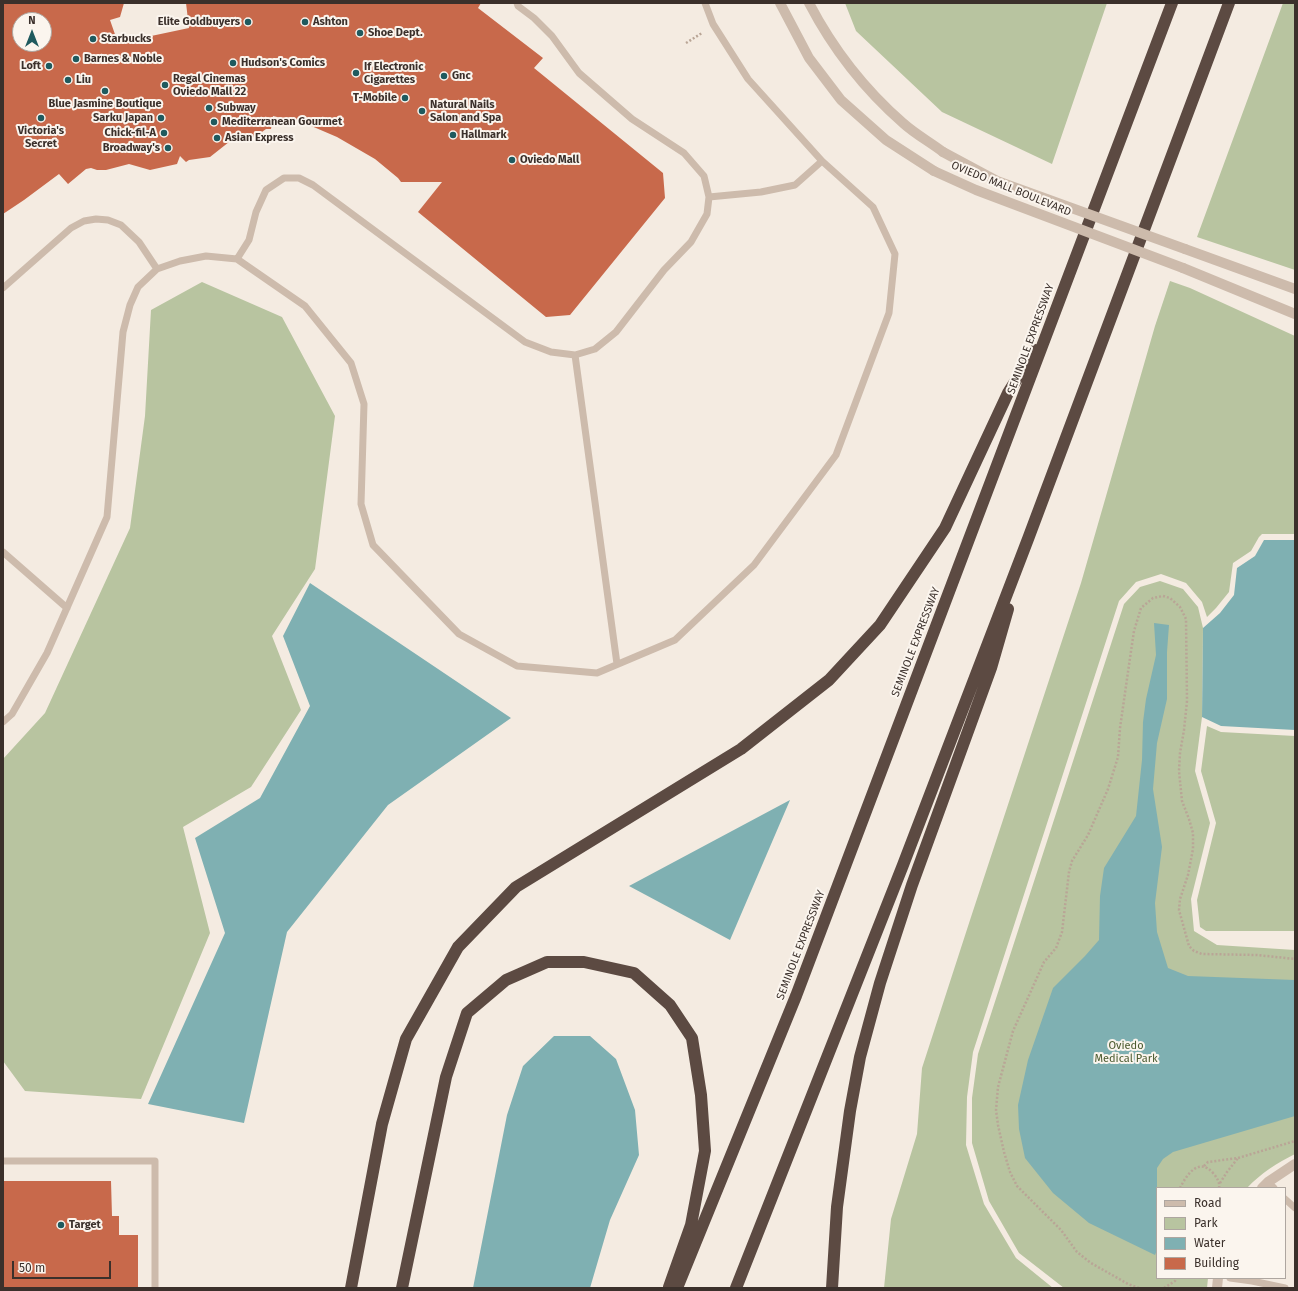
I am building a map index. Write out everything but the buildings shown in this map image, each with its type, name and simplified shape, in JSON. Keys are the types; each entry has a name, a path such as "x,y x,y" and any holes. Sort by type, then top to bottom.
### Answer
{"highway":[{"name":"SEMINOLE EXPRESSWAY","path":"677,1288 796,996 1172,3"},
{"path":"736,1288 903,865 1028,539 1229,3"},
{"path":"351,1288 382,1124 406,1039 458,947 516,887 741,749 829,680 880,625 944,528 1008,393 1047,331"},
{"path":"832,1288 838,1200 850,1111 864,1042 880,983 912,885 991,668 1028,539"},
{"path":"402,1288 446,1077 467,1013 506,980 547,962 584,962 634,973 670,1005 692,1038 701,1095 705,1150 691,1225 669,1288"}],"street":[{"name":"OVIEDO MALL BOULEVARD","path":"780,3 809,58 841,100 886,140 934,171 976,190 1183,268 1295,314"},
{"name":"OVIEDO MALL BOULEVARD","path":"809,3 822,28 859,80 904,124 943,152 997,181 1295,289"},
{"path":"1268,1186 1295,1164"}],"lane":[{"path":"237,259 249,240 256,212 266,190 284,178 299,178 313,184 525,342 551,352 575,355 595,349 616,332 664,270 691,242 707,214 709,197 704,176 684,153 632,119 579,73 552,36 534,18 518,6 517,3"},
{"path":"3,722 12,714 47,653 107,517 123,332 130,305 138,287 157,269 180,261 206,256 237,259 305,306 351,363 364,404 361,504 373,544 459,634 517,666 597,673 675,640 754,565 836,455 889,313 895,254 873,206 822,161 748,79 713,24 705,3"},
{"path":"709,197 760,192 795,184 822,161"},
{"path":"3,288 70,228 84,221 96,219 108,220 121,225 139,242 157,269"},
{"path":"575,355 617,664"},
{"path":"3,552 67,608"},
{"path":"3,1161 155,1161 154,1288"},
{"path":"1286,1200 1295,1208"},
{"path":"1237,1279 1285,1288"}],"path":[{"path":"686,43 702,33"},
{"path":"1139,1288 1128,1284 1091,1263 1077,1252 1061,1230 1017,1186 1010,1172 1004,1152 996,1110 998,1087 1013,1031 1044,962 1056,948 1062,932 1072,861 1088,835 1108,789 1118,757 1120,728 1134,631 1141,608 1153,598 1163,596 1170,598 1180,607 1186,619 1187,700 1179,771 1182,801 1193,833 1193,849 1188,875 1180,900 1179,910 1189,946 1194,951 1202,954 1257,955 1295,959"},
{"path":"1181,1187 1187,1176 1194,1169 1199,1166 1204,1166 1208,1162 1238,1158 1295,1141"},
{"path":"1220,1184 1238,1158"},
{"path":"1204,1166 1217,1177 1220,1184"},
{"path":"1164,1288 1175,1282 1176,1279"},
{"path":"1128,1284 1130,1288"}],"green space":[{"path":"845,3 1107,3 1052,164 942,112 856,31"},
{"path":"1283,3 1295,3 1295,270 1197,237"},
{"path":"1170,281 1190,288 1295,336 1295,534 1262,534 1251,551 1233,563 1229,592 1207,617 1202,602 1186,583 1161,574 1136,582 1119,601 973,1052 967,1097 966,1145 984,1204 1016,1258 1053,1288 884,1288 891,1219 917,1134 922,1068 1081,583 1155,326"},
{"path":"202,282 282,317 335,416 315,569 272,636 301,710 251,787 183,827 210,933 141,1099 25,1091 3,1061 3,759 45,713 130,528 145,416 151,310"},
{"name":"Oviedo Medical Park","path":"1160,581 1183,589 1198,607 1203,628 1202,717 1195,771 1210,823 1191,899 1194,931 1217,945 1295,950 1295,1154 1270,1169 1248,1187 1156,1187 1156,1279 1208,1279 1207,1288 1064,1288 1019,1253 989,1201 972,1143 972,1098 978,1054 1124,604 1140,587"},
{"path":"1207,726 1221,732 1295,736 1295,931 1206,931 1200,927 1197,900 1216,823 1201,771"}],"water":[{"path":"1264,540 1295,540 1295,730 1221,726 1202,717 1203,628 1220,613 1234,595 1237,568 1255,556"},
{"path":"310,583 511,718 388,805 287,932 244,1123 148,1104 225,933 195,838 260,798 310,706 283,636"},
{"path":"1154,623 1169,625 1167,652 1167,699 1157,743 1153,789 1162,847 1155,903 1157,932 1168,968 1188,976 1295,980 1295,1116 1173,1152 1163,1159 1157,1168 1155,1255 1089,1223 1053,1193 1025,1158 1019,1129 1018,1105 1028,1060 1053,988 1099,940 1100,896 1104,868 1136,816 1142,760 1143,722 1146,699 1156,655"},
{"path":"790,800 730,940 629,886"},
{"path":"554,1036 590,1036 616,1059 635,1110 639,1155 610,1220 590,1288 473,1288 507,1115 523,1066"}],"place":[{"name":"Elite Goldbuyers","path":"248,22"},
{"name":"Ashton","path":"305,22"},
{"name":"Shoe Dept.","path":"360,33"},
{"name":"Starbucks","path":"93,39"},
{"name":"Barnes & Noble","path":"76,59"},
{"name":"Hudson's Comics","path":"233,63"},
{"name":"Loft","path":"49,66"},
{"name":"If Electronic Cigarettes","path":"356,73"},
{"name":"Gnc","path":"444,76"},
{"name":"Liu","path":"68,80"},
{"name":"Regal Cinemas Oviedo Mall 22","path":"165,85"},
{"name":"Blue Jasmine Boutique","path":"105,91"},
{"name":"T-Mobile","path":"405,98"},
{"name":"Subway","path":"209,108"},
{"name":"Natural Nails Salon and Spa","path":"422,111"},
{"name":"Victoria's Secret","path":"41,118"},
{"name":"Sarku Japan","path":"161,118"},
{"name":"Mediterranean Gourmet","path":"214,122"},
{"name":"Chick-fil-A","path":"164,133"},
{"name":"Hallmark","path":"453,135"},
{"name":"Asian Express","path":"217,138"},
{"name":"Broadway's","path":"168,148"},
{"name":"Oviedo Mall","path":"512,160"},
{"name":"Target","path":"61,1225"}]}
